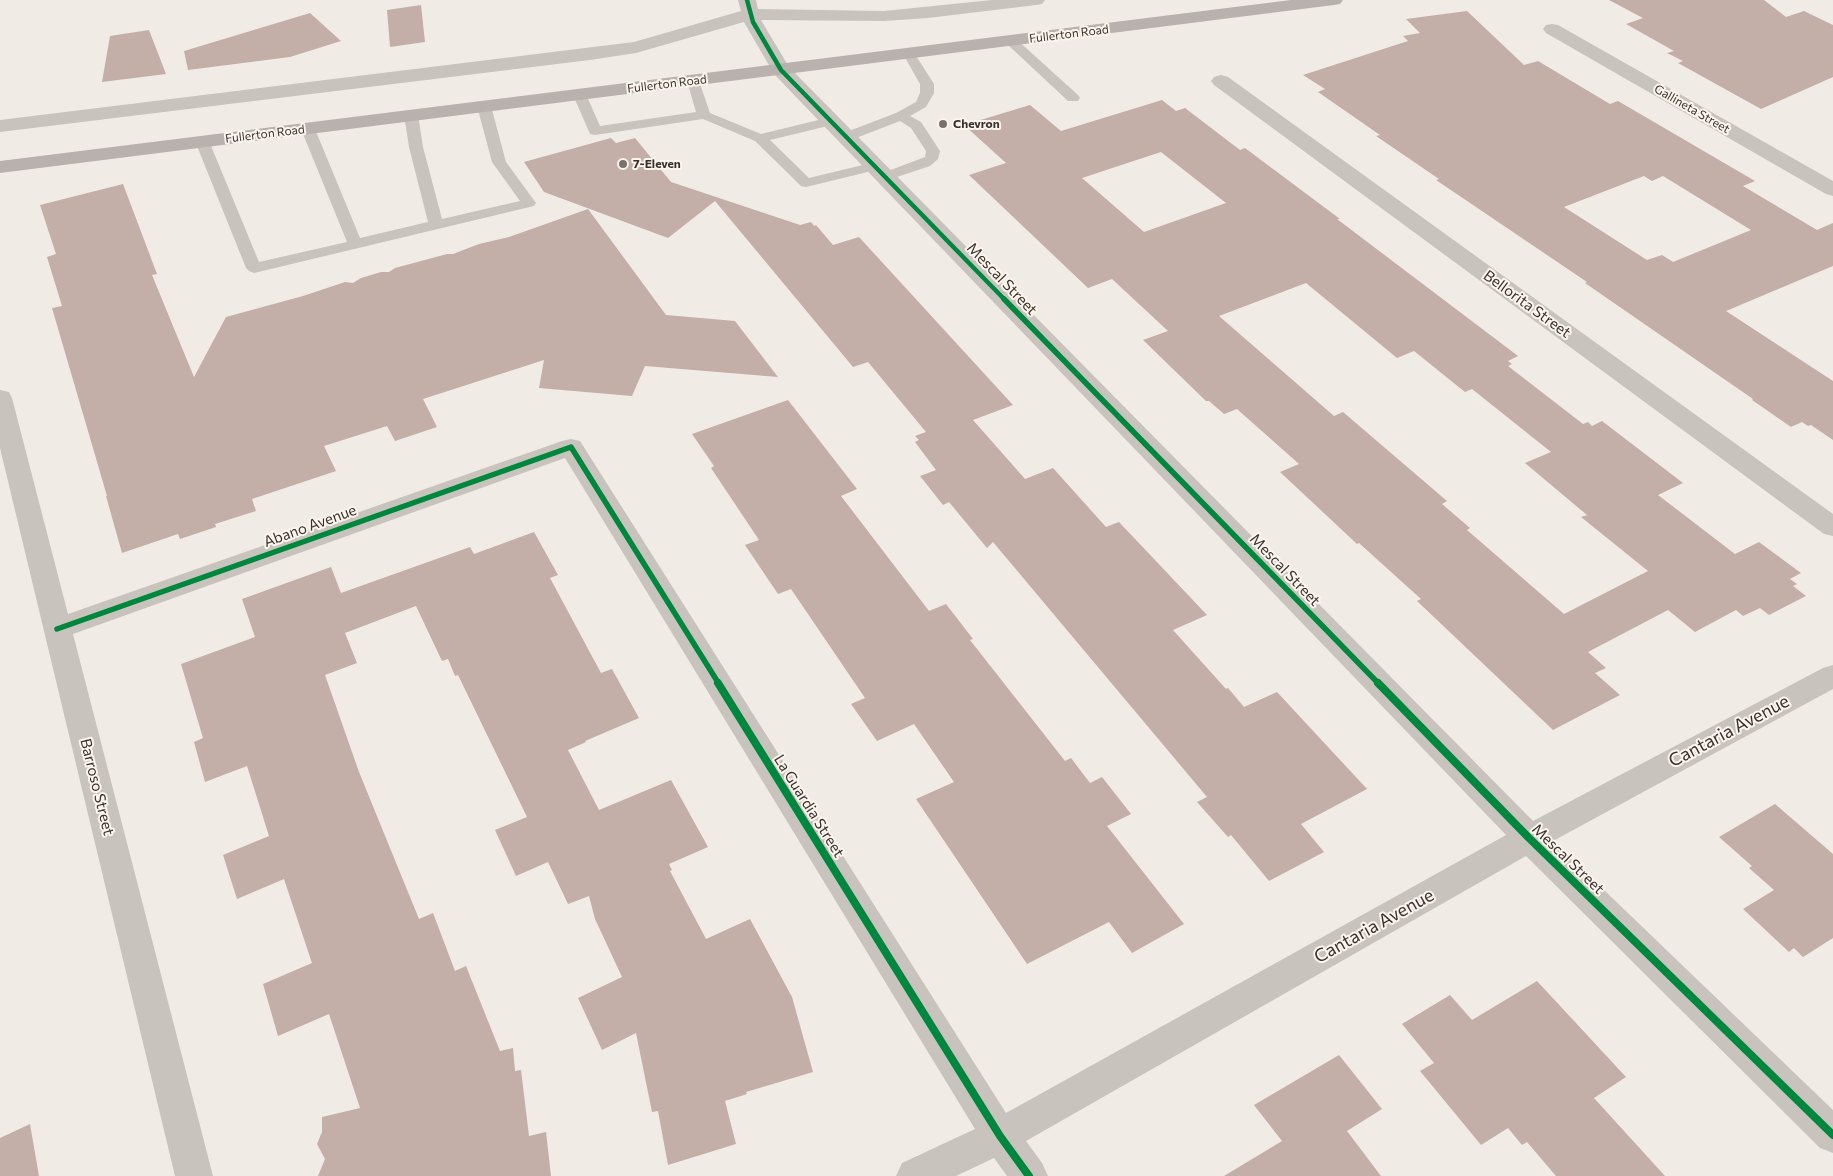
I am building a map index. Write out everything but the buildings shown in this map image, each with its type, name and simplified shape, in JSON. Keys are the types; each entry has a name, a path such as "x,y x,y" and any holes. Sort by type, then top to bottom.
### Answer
{"main road":[{"name":"Fullerton Road","path":"0,167 1334,0"}],"street":[{"path":"0,126 636,47 750,7 884,16 928,13 1036,0"},
{"name":"Mescal Street","path":"750,7 753,22 781,70 1529,838 1833,1135"},
{"name":"Gallineta Street","path":"1552,28 1833,190"},
{"name":"Bellorita Street","path":"1221,81 1833,527"},
{"name":"Barroso Street","path":"0,398 194,1176"},
{"name":"Abano Avenue","path":"57,629 571,447"},
{"name":"La Guardia Street","path":"571,447 1000,1136 1029,1176"},
{"name":"Cantaria Avenue","path":"915,1176 1000,1136 1529,838 1833,676"}],"lane":[{"path":"1011,41 1073,98"},
{"path":"760,138 838,129 901,116 921,104 927,93 927,84 908,54"},
{"path":"693,81 704,115"},
{"path":"580,95 595,131 704,115 760,138 806,182 925,163 931,158 933,151 916,125 901,116"},
{"path":"202,142 254,268 529,203 500,162 484,106"},
{"path":"411,115 416,147 436,225"},
{"path":"308,129 355,244"}],"cycle path":[{"path":"747,0 753,22 781,70 1529,838 1833,1135"},
{"path":"57,629 571,447 1000,1136 1029,1176"}],"place":[{"name":"Chevron","path":"943,124"},
{"name":"7-Eleven","path":"623,164"}]}
